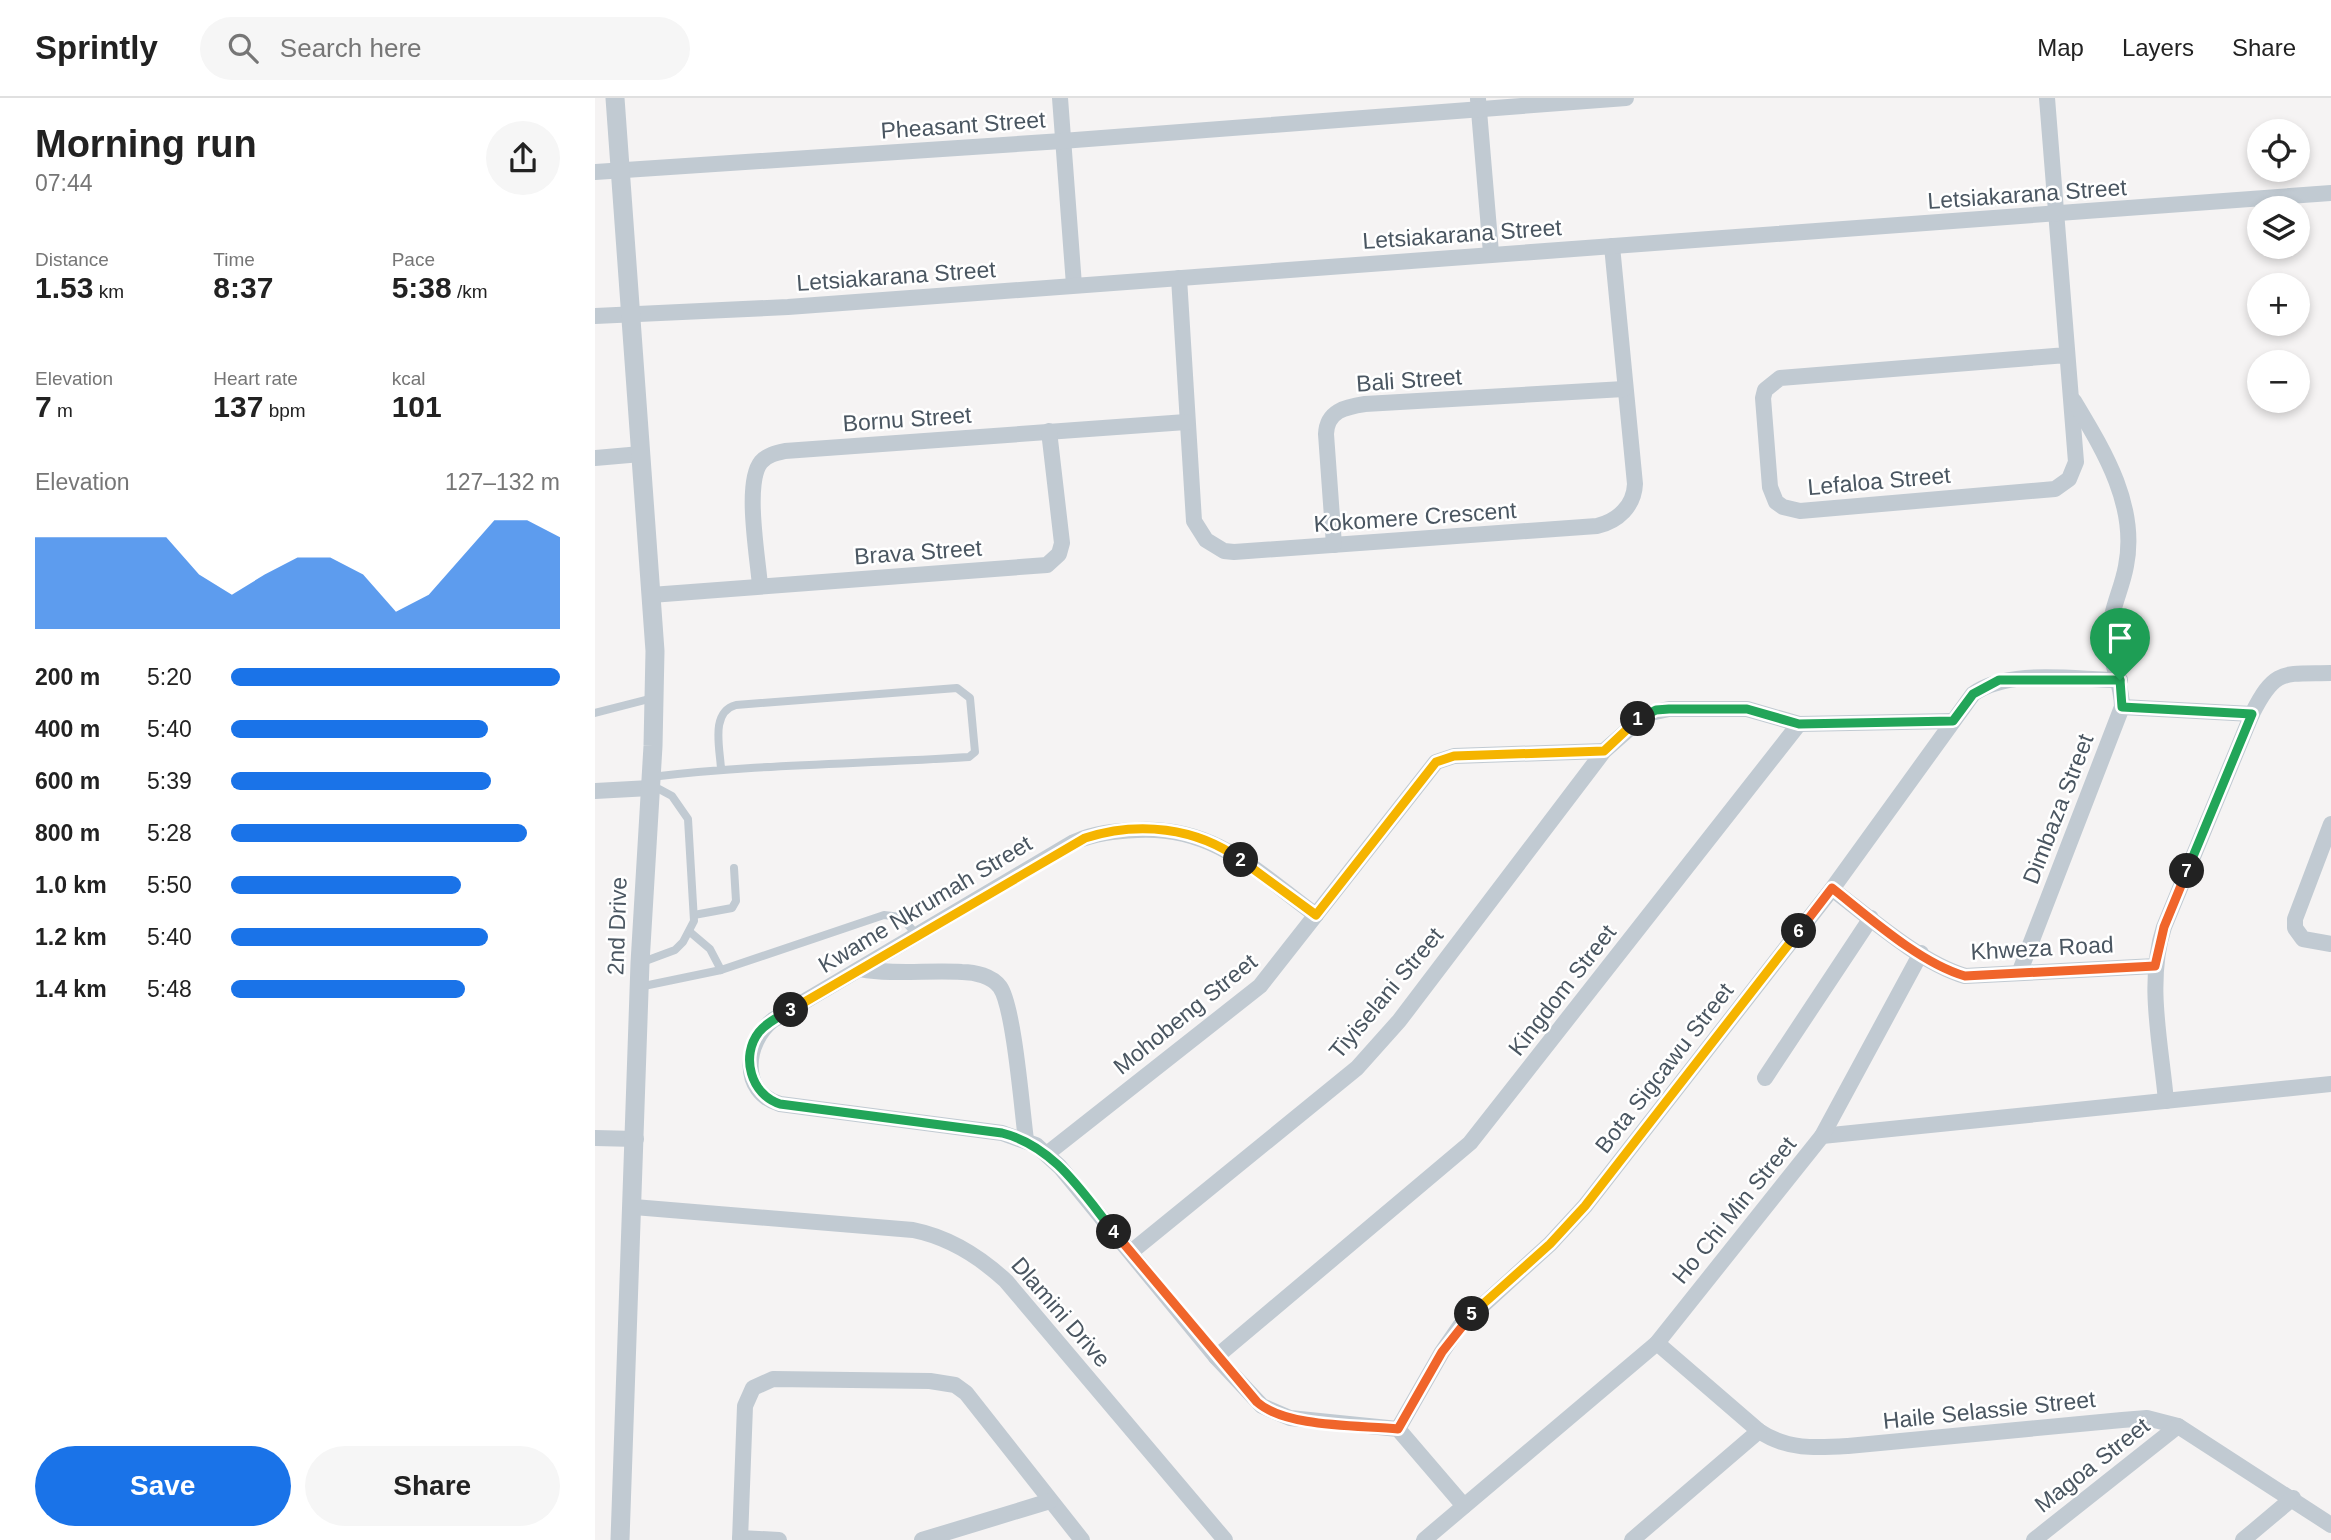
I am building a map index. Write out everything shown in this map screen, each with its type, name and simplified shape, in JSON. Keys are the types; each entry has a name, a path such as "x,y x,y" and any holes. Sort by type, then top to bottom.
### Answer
{"street":[{"name":"2nd Drive","path":"615,98 651,595 654,698 639,987 636,1139 620,1540"},
{"path":"1060,98 1074,285"},
{"name":"Pheasant Street","path":"595,172 1062,141 1478,103 1626,98"},
{"path":"2047,98 2071,396 2105,453 2128,523 2126,567 2109,632 2112,659 2120,680 2122,707 2252,714"},
{"path":"1478,103 1491,253"},
{"name":"Letsiakarana Street","path":"595,316 1179,278 2331,193"},
{"name":"Kokomere Crescent","path":"1179,278 1194,521 1206,540 1224,551 1335,545 1609,523 1623,513 1635,493 1612,246"},
{"name":"Lefaloa Street","path":"2067,355 1780,378 1766,390 1763,398 1770,487 1776,502 1791,510 2055,489 2063,485 2075,471 2071,396"},
{"name":"Bali Street","path":"1335,545 1326,425 1335,412 1365,404 1624,389"},
{"name":"Bornu Street","path":"760,586 753,490 757,469 771,455 785,451 1186,422"},
{"name":"Brava Street","path":"651,595 1047,565 1059,554 1062,543 1049,431"},
{"path":"595,458 641,454"},
{"path":"2167,1101 2155,966 2164,927 2252,714 2272,681 2294,674 2331,673"},
{"name":"Bota Sigcawu Street","path":"1398,1429 1460,1326 1550,1244 1585,1206 1832,888 1973,694 1999,680 2120,680"},
{"name":"Dimbaza Street","path":"2020,971 2122,707"},
{"name":"Tiyiselani Street","path":"1131,1252 1357,1068 1417,998 1604,751 1638,720 1656,710 1747,709 1799,724"},
{"path":"1799,724 1953,721"},
{"name":"Kingdom Street","path":"1216,1357 1470,1143 1799,724"},
{"name":"Mohobeng Street","path":"1048,1153 1243,1002 1277,968 1427,771 1440,759 1604,751"},
{"path":"595,791 651,783"},
{"path":"2331,824 2295,919 2295,928 2303,939 2331,944"},
{"name":"Kwame Nkrumah Street","path":"1316,915 1224,848 1205,838 1171,830 1117,831 1074,842 761,1030 751,1049 750,1066 755,1083 763,1096 780,1104 1002,1133 1026,1140 1048,1153 1216,1357 1257,1402 1276,1415 1398,1429"},
{"name":"Khweza Road","path":"1832,888 1942,967 1965,976 2020,971 2155,966"},
{"path":"1765,1078 1871,918"},
{"path":"1822,1136 1921,953"},
{"path":"860,969 891,973 969,972 990,978 999,985 1009,1014 1026,1140"},
{"name":"Ho Chi Min Street","path":"1424,1540 1657,1343 1822,1136 2331,1084"},
{"path":"595,1138 636,1139"},
{"name":"Dlamini Drive","path":"633,1207 913,1230 940,1237 961,1247 1006,1280 1225,1540"},
{"name":"Haile Selassie Street","path":"1657,1343 1773,1441 1811,1448 2147,1418 2178,1426 2331,1525"},
{"path":"779,1540 740,1539 745,1406 753,1388 773,1379 930,1381 955,1385 969,1398 1082,1540"},
{"name":"Magoa Street","path":"2034,1540 2178,1426"},
{"path":"1398,1429 1464,1506"},
{"path":"1632,1540 1759,1431"},
{"path":"2243,1540 2293,1498"},
{"path":"922,1540 1050,1502"}],"lane":[{"path":"651,783 720,769 820,767 969,757 975,752 976,740 970,698 957,688 729,707 719,723 720,769"},
{"path":"595,713 654,698"},
{"path":"640,963 667,956 684,942 690,932 694,915 688,819 672,796 651,783"},
{"path":"694,915 730,909 734,905 734,868"},
{"path":"639,987 721,970 884,915 901,917 917,935"},
{"path":"690,932 710,949 721,970"}],"route":[{"path":"1999,680 2120,680 2122,707 2252,714 2164,927 2155,966 2020,971 1965,976 1942,967 1832,888 1585,1206 1550,1244 1460,1326 1398,1429 1290,1418 1269,1412 1216,1357 1048,1153 1036,1145 1002,1133 780,1104 763,1096 751,1074 753,1042 761,1030 773,1020 1074,842 1095,834 1159,829 1205,838 1224,848 1316,915 1427,771 1444,758 1604,751 1626,729 1656,710 1747,709 1799,724 1953,721 1973,694 1999,680"}]}
